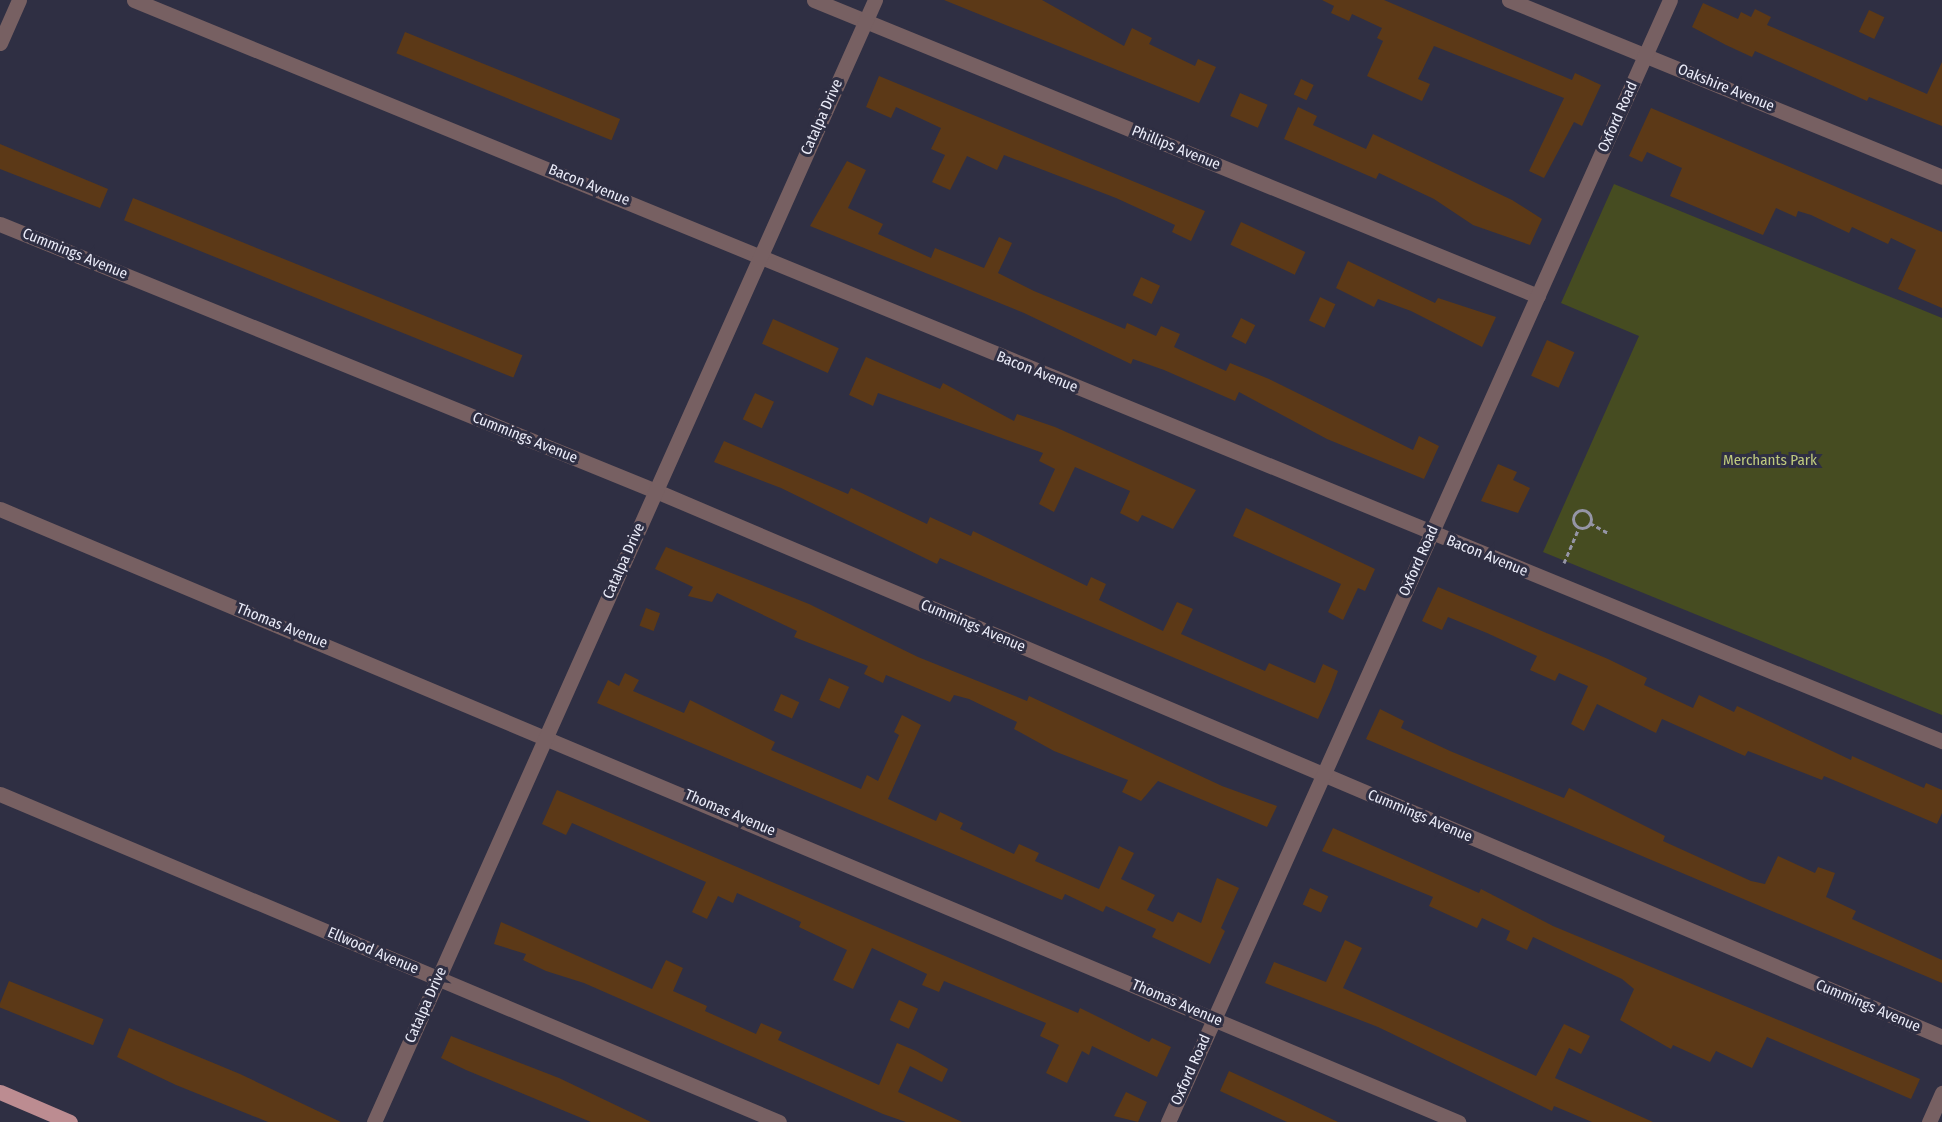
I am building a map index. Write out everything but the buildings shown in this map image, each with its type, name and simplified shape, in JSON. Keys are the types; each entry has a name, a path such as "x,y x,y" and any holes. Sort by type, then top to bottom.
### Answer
{"main road":[{"path":"0,1092 70,1122"}],"street":[{"path":"0,43 19,0"},
{"name":"Bacon Avenue","path":"134,0 1942,741"},
{"name":"Phillips Avenue","path":"814,0 1538,296"},
{"name":"Catalpa Drive","path":"374,1122 875,0"},
{"name":"Oakshire Avenue","path":"1509,0 1942,177"},
{"name":"Oxford Road","path":"1168,1122 1670,0"},
{"name":"Cummings Avenue","path":"0,224 656,491 1942,1037"},
{"name":"Thomas Avenue","path":"0,509 546,735 1458,1122"},
{"name":"Ellwood Avenue","path":"0,794 779,1122"},
{"path":"1929,1122 1942,1094"}],"path":[{"path":"1579,527 1573,519 1583,510 1589,512 1590,523"},
{"path":"1564,563 1579,527 1590,523"},
{"path":"1590,523 1608,534"}],"green space":[{"name":"Merchants Park","path":"1614,184 1942,318 1942,715 1543,552 1639,336 1561,303"}]}
